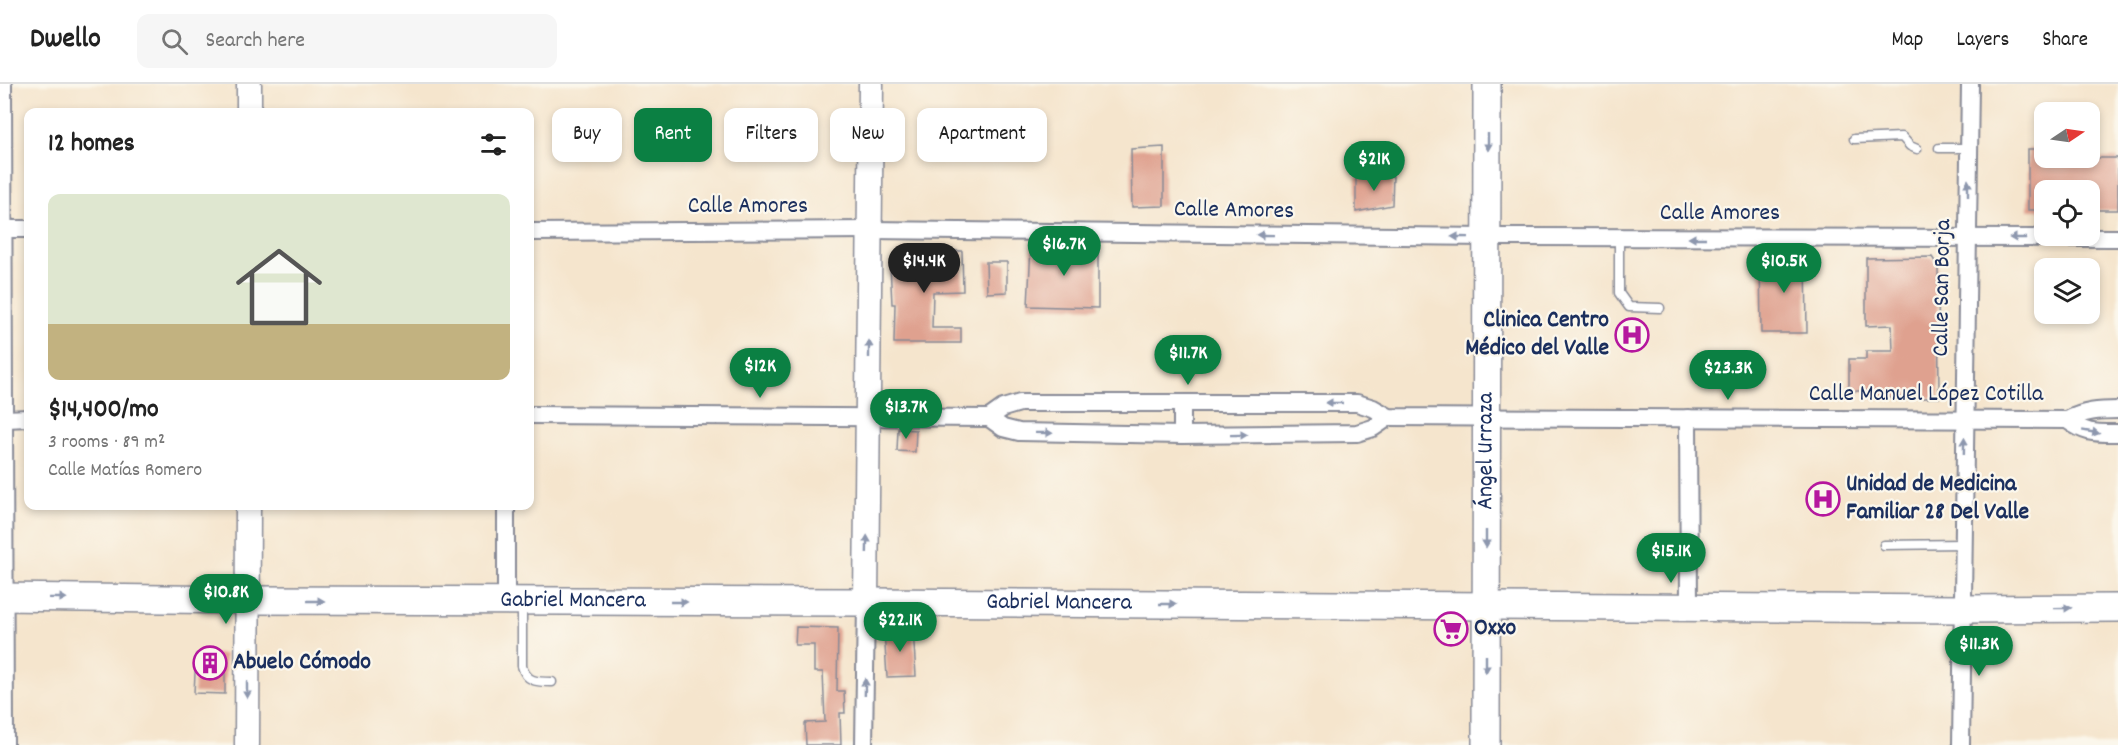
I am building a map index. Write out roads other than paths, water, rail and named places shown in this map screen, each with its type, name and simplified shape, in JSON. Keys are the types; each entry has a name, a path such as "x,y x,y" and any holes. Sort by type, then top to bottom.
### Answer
{"main road":[{"name":"Ángel Urraza","path":"1486,745 1487,84"},
{"name":"Gabriel Mancera","path":"3,597 1962,609 2118,608"}],"street":[{"path":"3,84 2,229 6,419 3,597 5,745"},
{"path":"249,84 249,108"},
{"path":"864,745 871,84"},
{"name":"Calle San Borja","path":"1961,745 1968,238 1967,148 1970,84"},
{"path":"2,229 24,229"},
{"name":"Calle Amores","path":"534,232 870,230 1488,237 2118,238"},
{"name":"Calle Manuel López Cotilla","path":"989,418 1003,408 1020,403 1358,403 1389,417 1487,418 2067,420 2080,413 2094,410 2118,410"},
{"path":"1182,403 1182,435"},
{"name":"Calle Manuel López Cotilla","path":"534,415 989,418 1003,428 1019,432 1182,435 1357,433 1373,428 1389,417"},
{"path":"6,419 24,418"},
{"path":"1688,418 1689,607"},
{"name":"Calle Manuel López Cotilla","path":"2067,420 2080,430 2094,433 2118,433"},
{"path":"247,745 248,510"},
{"path":"506,510 514,601"}],"lane":[{"path":"1854,140 1902,136 1910,146 1917,148"},
{"path":"1939,148 1967,148"},
{"path":"1618,237 1619,293 1629,307 1660,308"},
{"path":"1884,545 1963,544"},
{"path":"514,601 524,674 530,680 552,682"}],"place":[{"name":"Clinica Centro Médico del Valle","path":"1632,335"},
{"name":"Unidad de Medicina Familiar 28 Del Valle","path":"1823,499"},
{"name":"Oxxo","path":"1451,629"},
{"name":"Abuelo Cómodo","path":"210,663"}]}
